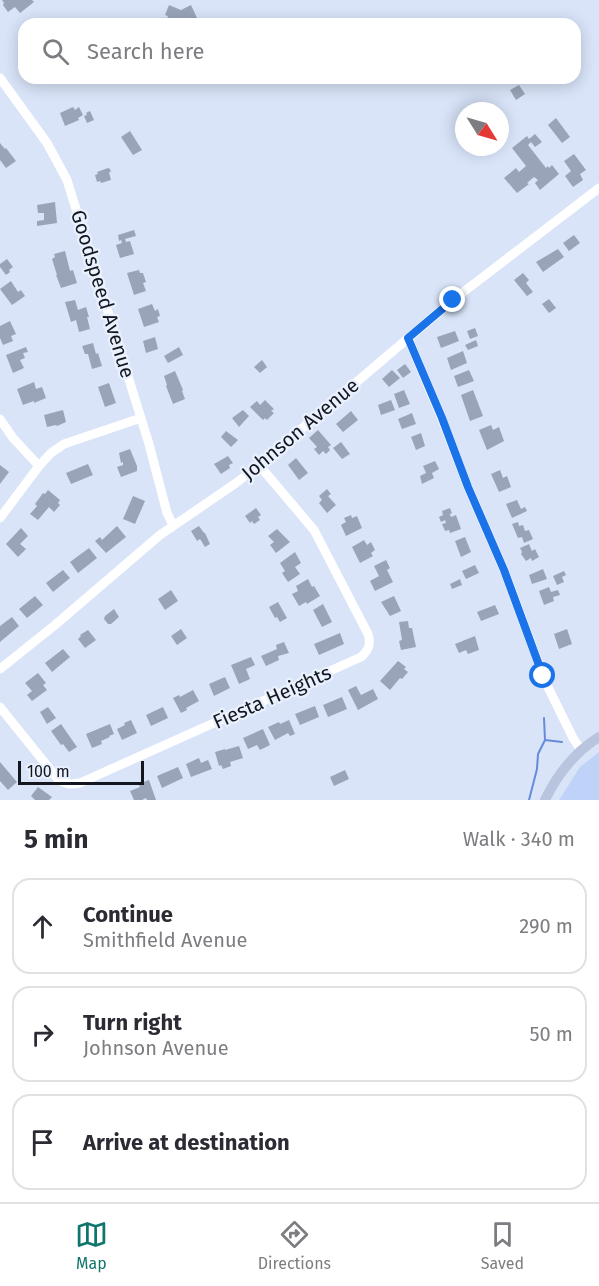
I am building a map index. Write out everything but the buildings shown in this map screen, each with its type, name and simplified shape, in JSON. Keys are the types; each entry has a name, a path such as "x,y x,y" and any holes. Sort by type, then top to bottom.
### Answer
{"main road":[{"path":"545,800 570,761 581,750 598,740"}],"street":[{"name":"Goodspeed Avenue","path":"0,78 47,143 68,180 149,444 167,513 173,525"},
{"name":"Johnson Avenue","path":"0,669 173,525 215,498 259,465 487,273 599,188"},
{"path":"408,338 504,570 545,681 581,750"},
{"path":"0,518 51,453 64,444 141,418"},
{"path":"0,419 13,438 39,466"},
{"name":"Fiesta Heights","path":"0,707 57,778 73,785 361,657 369,647 368,634 320,540 307,521 259,465"}],"shaded area":[{"path":"599,752 599,800 559,800 580,767"}],"waterway":[{"path":"529,800 537,769 538,754 545,740 544,718"},
{"path":"545,740 562,742"}],"route":[{"path":"453,300 408,338 504,570 543,676"}]}
